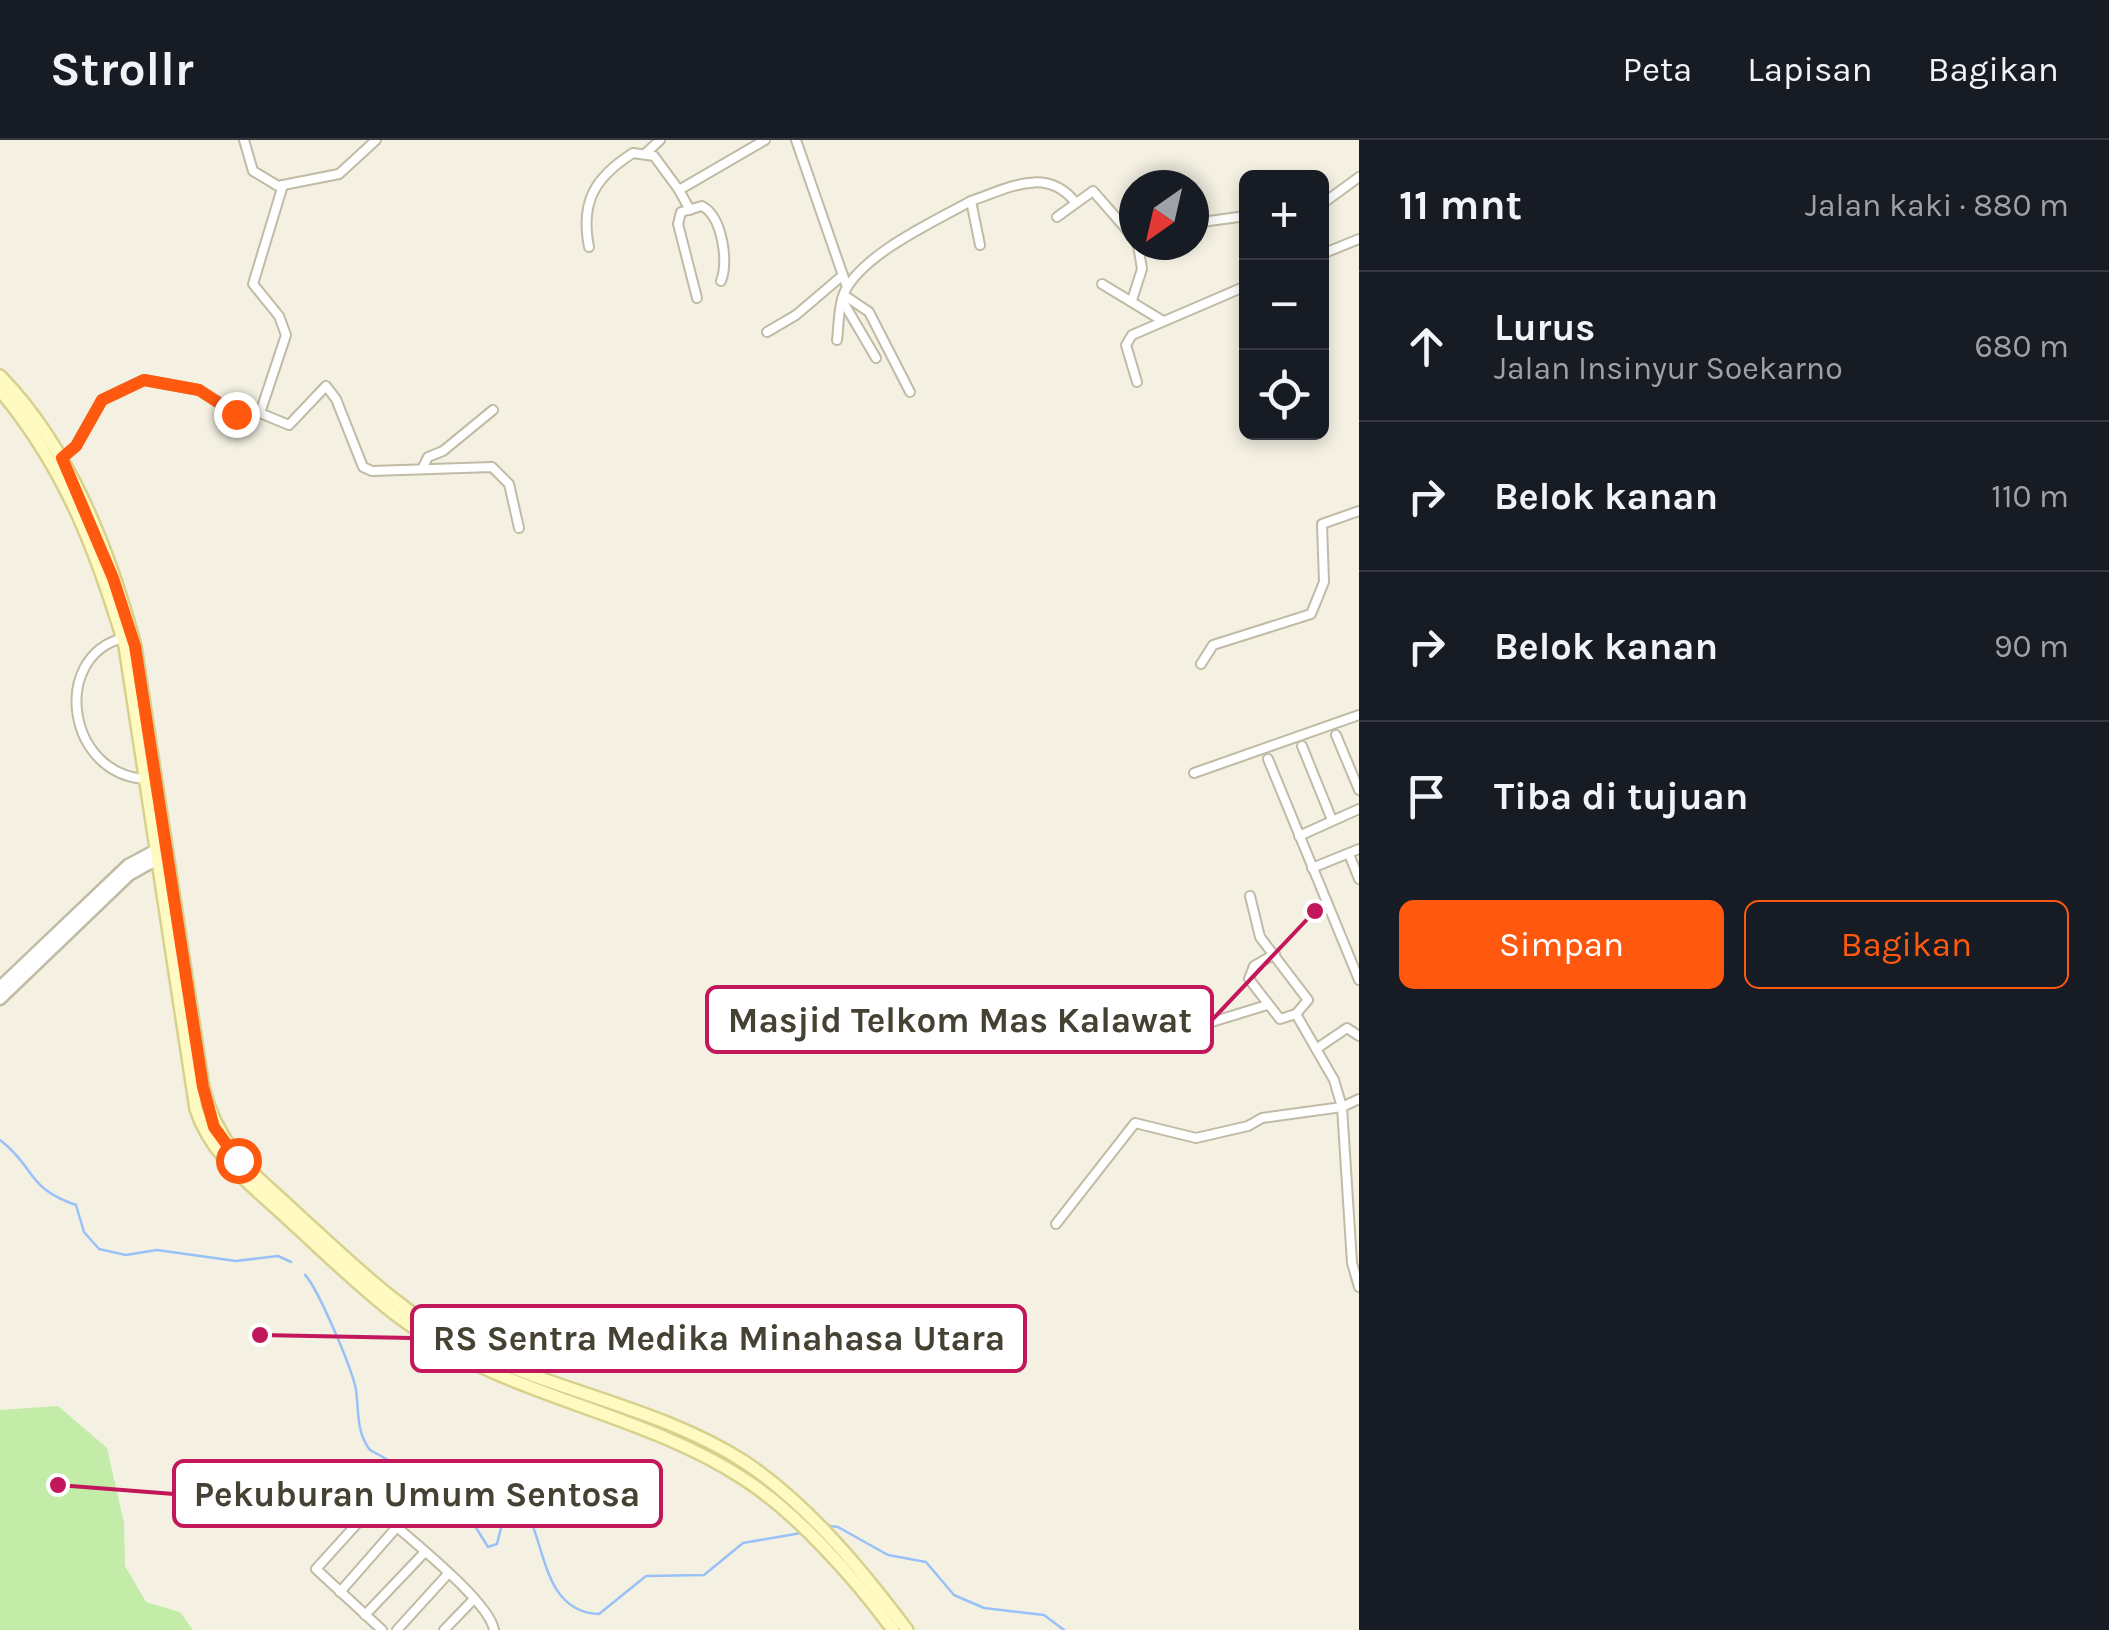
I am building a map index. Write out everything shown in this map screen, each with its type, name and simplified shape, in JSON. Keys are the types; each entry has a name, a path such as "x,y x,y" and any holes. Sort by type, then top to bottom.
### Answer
{"main road":[{"path":"0,376 42,425 62,458 126,613 162,852 211,1121 238,1160 401,1321 467,1360 722,1465 803,1521 907,1630"},
{"path":"0,390 42,442 60,473 105,583 122,638 162,852"},
{"path":"819,1539 893,1630"}],"street":[{"path":"244,140 253,171 269,184 284,186 340,174 376,140"},
{"path":"589,247 585,218 594,185 632,153 647,152 660,140"},
{"path":"679,190 765,140"},
{"path":"796,140 843,275 837,340"},
{"path":"647,152 667,169 690,210"},
{"path":"1329,199 1359,176"},
{"path":"844,294 891,247 971,201 1044,180 1060,186 1075,202"},
{"path":"260,413 286,335 279,316 257,294 254,282 284,186"},
{"path":"1057,216 1089,191 1096,192 1118,220"},
{"path":"971,201 980,246"},
{"path":"697,298 678,224 680,213 707,206 716,221 725,267 721,281"},
{"path":"1209,221 1239,217"},
{"path":"1329,251 1359,239"},
{"path":"1132,300 1142,269 1140,260"},
{"path":"767,332 796,315 843,275"},
{"path":"1102,284 1163,321"},
{"path":"1137,382 1126,342 1136,332 1239,289"},
{"path":"844,294 876,358"},
{"path":"844,294 869,312 910,392"},
{"path":"62,458 76,446 102,400 144,380 199,390 236,414 260,413 283,423 295,423 317,392 328,386 364,467 372,471 486,465 498,470 509,484 519,528"},
{"path":"424,467 428,457 443,451 493,410"},
{"path":"1201,664 1213,645 1311,614 1324,582 1322,524 1359,511"},
{"path":"122,638 106,643 91,656 79,688 78,720 90,752 102,765 120,776 146,779"},
{"path":"1194,773 1359,715"},
{"path":"1336,735 1359,790"},
{"path":"1302,746 1332,820"},
{"path":"1268,759 1359,980"},
{"path":"1299,836 1359,809"},
{"path":"1312,868 1359,850"},
{"path":"0,987 128,865 162,852"},
{"path":"0,999 129,876 162,852"},
{"path":"1349,854 1359,878"},
{"path":"1250,896 1258,934 1274,954 1308,1000 1296,1014 1282,1020 1248,976 1254,966 1274,954"},
{"path":"1348,954 1359,949"},
{"path":"1202,1025 1267,1005"},
{"path":"1296,1014 1342,1107 1352,1263 1359,1287"},
{"path":"1316,1049 1350,1027 1359,1036"},
{"path":"1056,1224 1135,1122 1196,1138 1248,1126 1262,1118 1342,1107 1359,1100"},
{"path":"382,1630 316,1568 373,1506 474,1599 493,1630"},
{"path":"340,1592 396,1528"},
{"path":"365,1615 424,1553"},
{"path":"398,1630 447,1575"},
{"path":"444,1630 474,1599"}],"green space":[{"path":"58,1406 107,1448 124,1523 125,1566 146,1602 180,1612 193,1630 0,1630 0,1410"}],"waterway":[{"path":"0,1140 48,1192 76,1205 84,1232 99,1249 126,1255 157,1250 236,1261 278,1256 291,1262"},
{"path":"305,1275 349,1366 360,1429 370,1450 410,1472 429,1514 465,1510 488,1547 497,1544 505,1512 513,1502 525,1508 557,1589 567,1602 581,1610 599,1614 646,1576 704,1575 743,1543 801,1533"},
{"path":"822,1525 838,1527 888,1555 926,1562 954,1595 984,1608 1044,1615 1064,1630"}],"place":[{"name":"Masjid Telkom Mas Kalawat","path":"1315,911"},
{"name":"RS Sentra Medika Minahasa Utara","path":"260,1335"},
{"name":"Pekuburan Umum Sentosa","path":"58,1485"}],"route":[{"path":"236,414 199,390 144,380 122,387 102,400 76,446 62,458 113,578 135,646 203,1087 211,1121 238,1160"}]}
